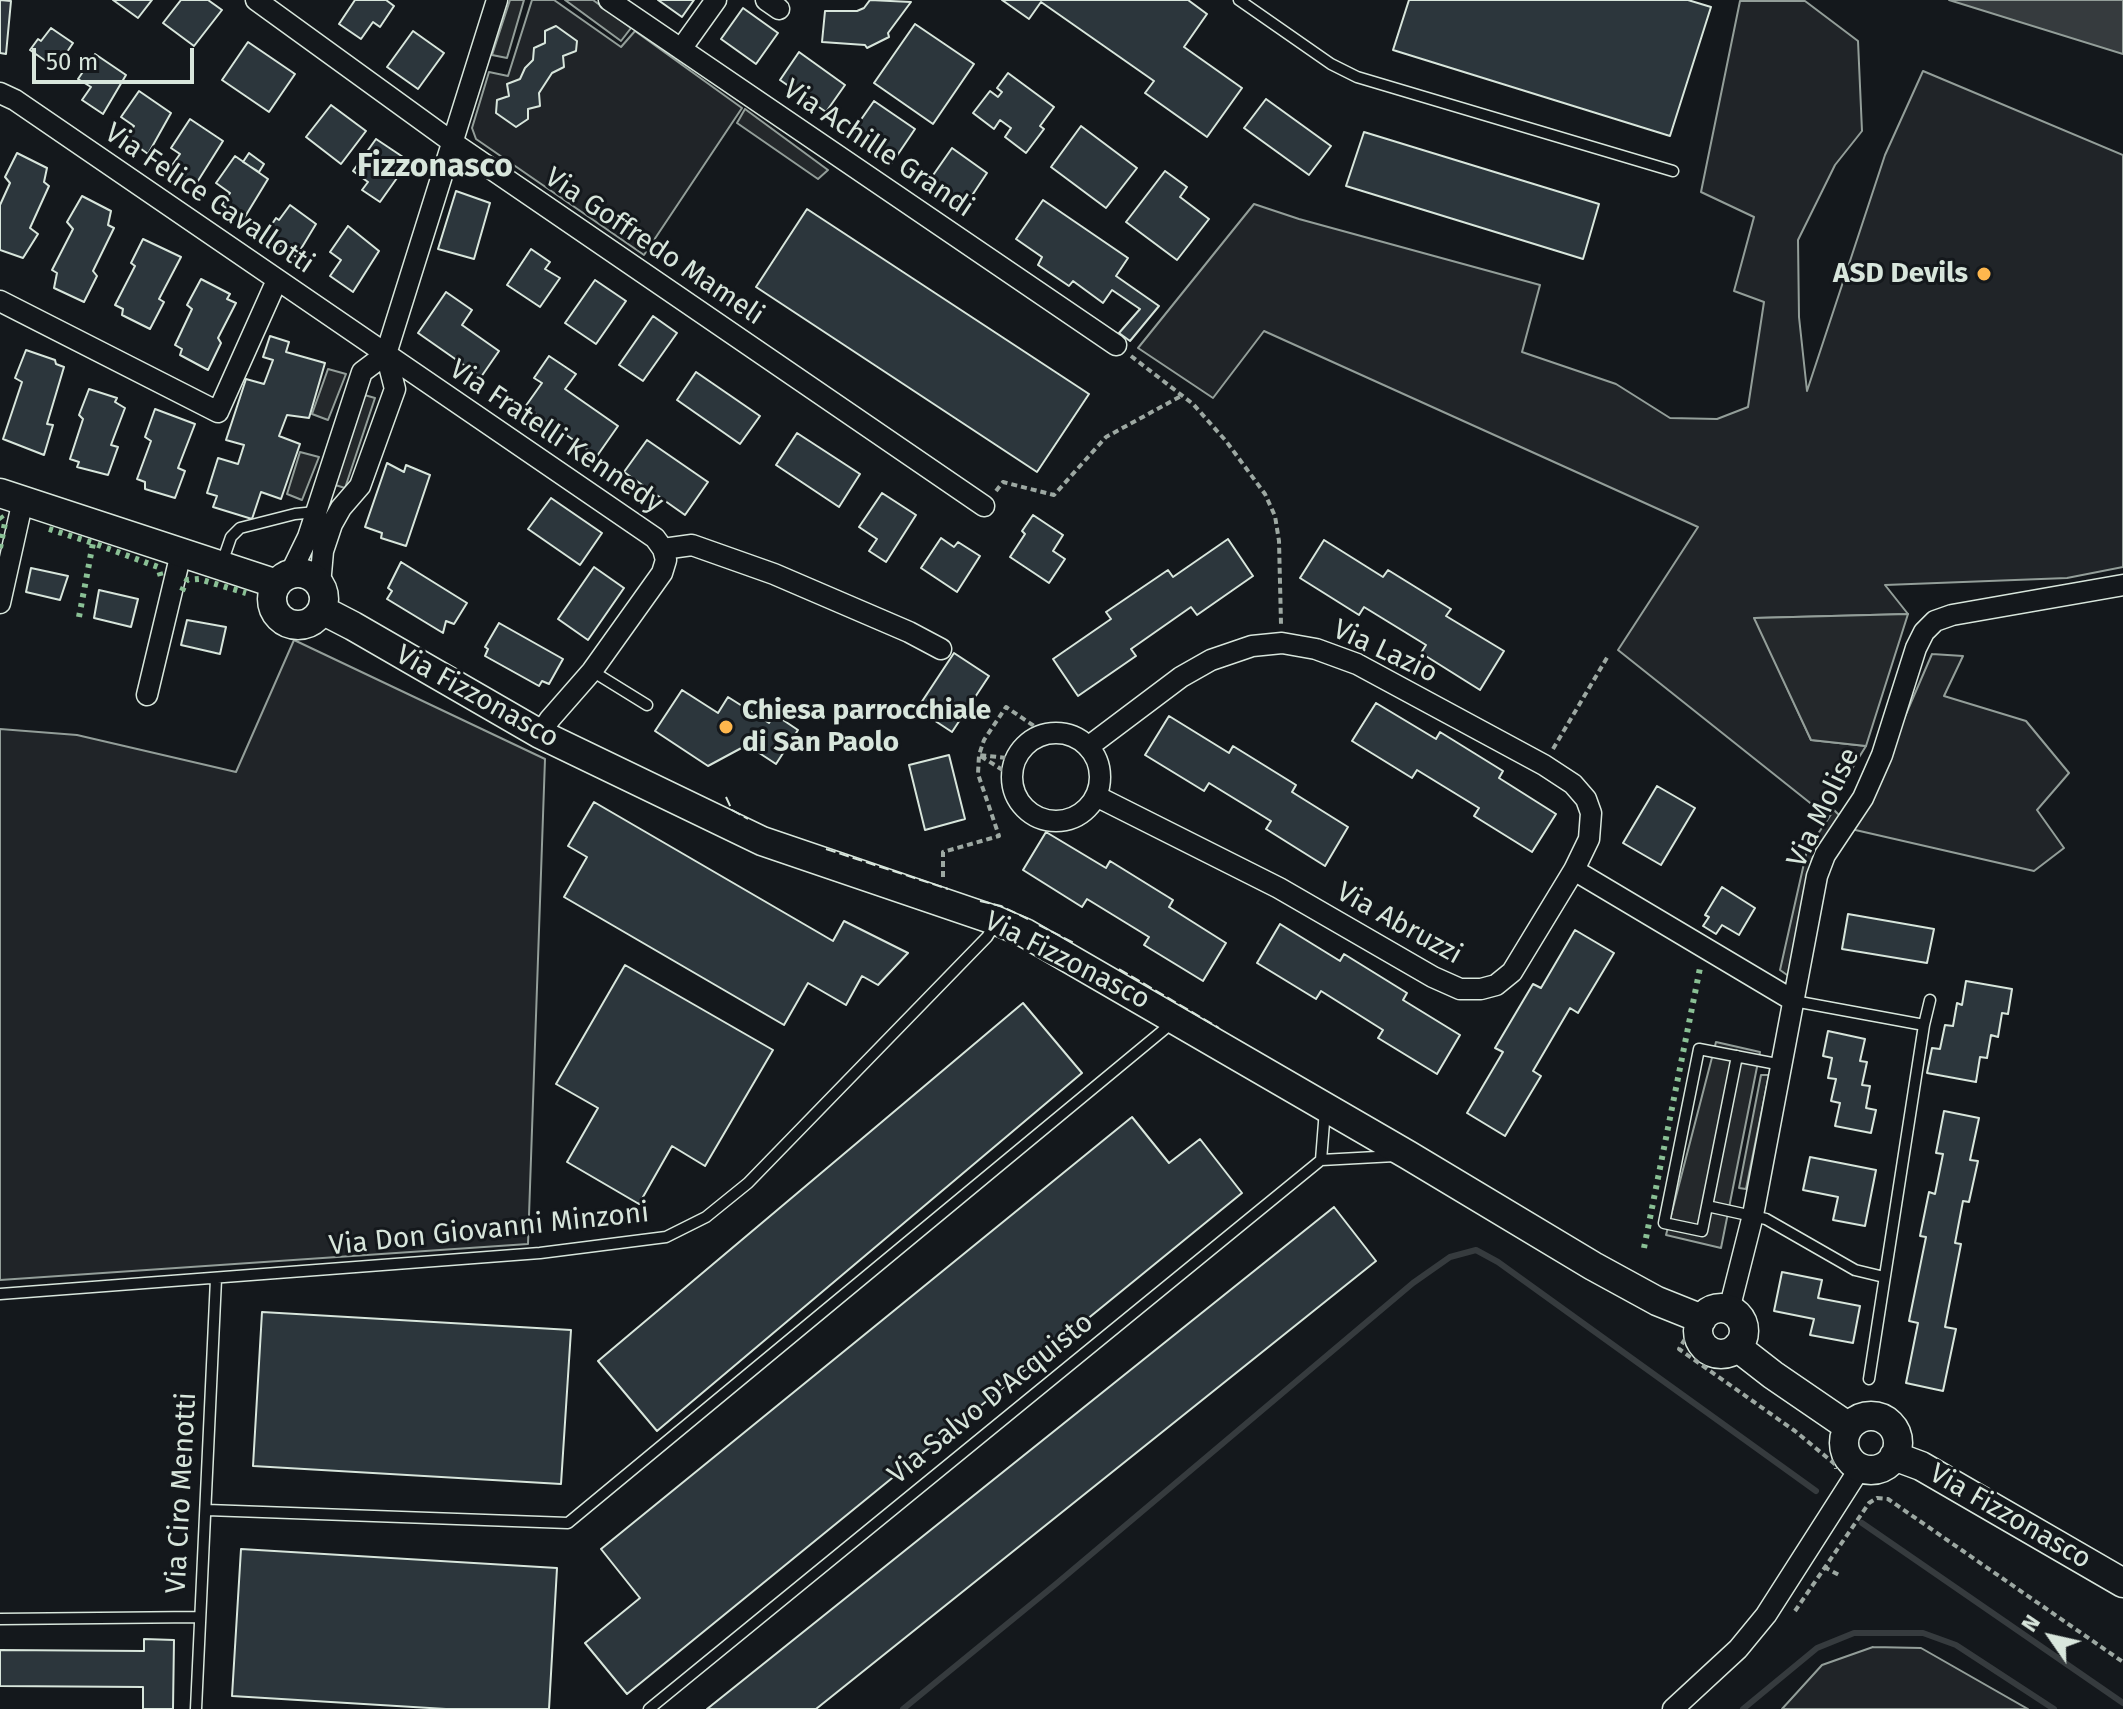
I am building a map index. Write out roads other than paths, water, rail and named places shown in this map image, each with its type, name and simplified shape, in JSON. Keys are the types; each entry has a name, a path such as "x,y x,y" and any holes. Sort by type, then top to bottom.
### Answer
{"main road":[{"name":"Via Fizzonasco","path":"12,497 221,567 284,579 307,574 321,598 353,626 540,734 762,841 997,921 1078,961 1593,1266 1657,1301 1702,1319"},
{"path":"284,579 272,600 284,622 301,625 317,618 321,598"},
{"path":"1714,1310 1729,1310 1740,1320 1743,1334 1737,1347 1724,1354 1710,1352 1698,1334 1702,1319 1714,1310"},
{"path":"1737,1347 1849,1427"},
{"path":"1872,1416 1889,1423 1897,1438 1894,1456 1883,1467 1847,1478 1853,1464 1843,1442 1849,1427 1863,1417 1872,1416"},
{"name":"Via Fizzonasco","path":"1894,1456 1921,1466 2123,1583"}],"street":[{"name":"Via Goffredo Mameli","path":"256,0 452,142 984,506"},
{"path":"321,598 323,551 332,524 360,486 395,389 386,354 497,0"},
{"name":"Via Achille Grandi","path":"609,0 1116,345"},
{"path":"681,49 716,0"},
{"name":"Via Felice Cavallotti","path":"0,93 15,100 386,354"},
{"path":"0,301 218,412 277,280"},
{"path":"284,579 316,512 362,372 386,354"},
{"name":"Via Fratelli Kennedy","path":"386,354 655,538 663,549 666,560 662,573 592,671 540,734"},
{"path":"0,603 12,497"},
{"path":"663,549 692,545 760,569 909,632 941,649"},
{"path":"147,695 181,553"},
{"name":"Via Molise","path":"1729,1310 1753,1215 1817,876 1825,855 1863,798 1882,755 1916,648 1924,632 1935,621 1952,615 2123,585"},
{"name":"Via Lazio","path":"1088,747 1191,671 1211,660 1252,646 1282,643 1316,649 1357,664 1544,765 1573,784 1586,799 1591,813 1589,839 1574,870"},
{"path":"1057,733 1074,737 1088,747 1097,762 1100,779 1096,796 1086,810 1071,819 1054,822 1037,818 1023,808 1014,793 1014,767 1026,745 1040,736 1057,733"},
{"name":"Via Abruzzi","path":"1096,796 1279,888 1433,977 1460,989 1496,985 1512,972 1574,870"},
{"path":"1574,870 1794,1001"},
{"path":"1673,1709 1738,1649 1766,1615 1847,1478"}],"lane":[{"path":"1239,0 1331,64 1357,77 1673,171"},
{"path":"221,567 231,537 240,528 316,512"},
{"path":"592,671 647,705"},
{"name":"Via Don Giovanni Minzoni","path":"0,1294 540,1253 666,1237 706,1217 748,1183 987,937 997,921"},
{"path":"1869,1379 1930,1000"},
{"path":"1794,1001 1924,1025"},
{"path":"207,1510 568,1523 1176,1019"},
{"path":"1737,1056 1702,1231 1664,1223 1699,1049 1737,1056 1782,1065"},
{"path":"1325,1106 1321,1160 1408,1155"},
{"name":"Via Salvo D'Acquisto","path":"649,1709 1321,1160"},
{"path":"1707,1206 1753,1215 1780,1226 1855,1270 1884,1277"},
{"name":"Via Ciro Menotti","path":"196,1709 216,1279"},
{"path":"0,1619 199,1617"}],"waterway":[{"path":"903,1709 1413,1283 1450,1257 1476,1250 1498,1262 1816,1491"},
{"path":"1862,1523 2123,1703"},
{"path":"1743,1709 1817,1648 1854,1633 1923,1633 1956,1645 2054,1709"}],"place":[{"name":"ASD Devils","path":"1984,274"},
{"name":"Chiesa parrocchiale di San Paolo","path":"726,727"}],"district":[{"name":"Fizzonasco","path":"435,167"}]}
